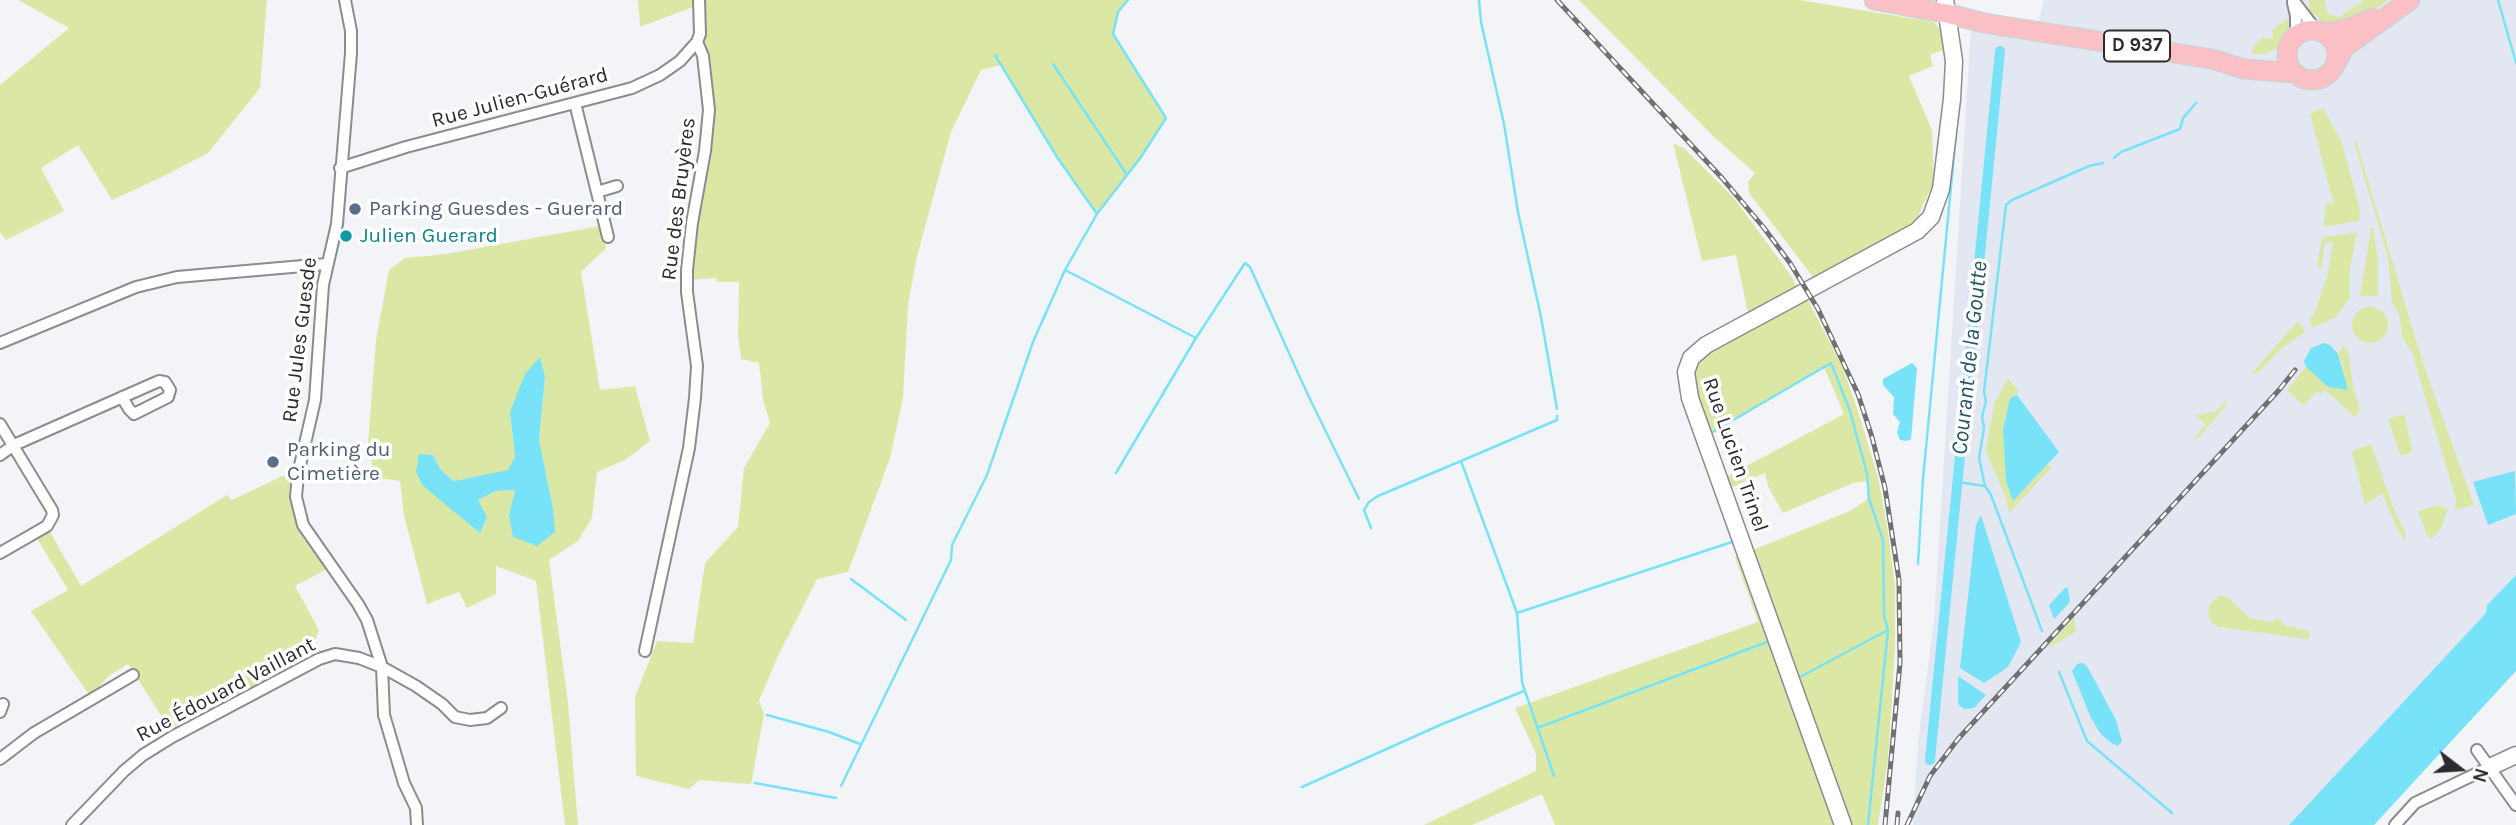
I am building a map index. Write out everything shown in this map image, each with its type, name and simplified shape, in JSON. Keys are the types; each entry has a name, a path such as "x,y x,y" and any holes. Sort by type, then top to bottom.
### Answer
{"main road":[{"name":"D 937","path":"1874,0 1949,5 1984,23 2212,59 2265,60 2292,43"},
{"path":"2398,0 2361,24 2302,32 2292,43 2288,64 2294,73 2305,80 2316,81 2331,72 2344,48 2410,0"},
{"path":"2321,31 2336,45 2337,62"},
{"name":"D 937","path":"2212,59 2244,69 2294,73"}],"street":[{"name":"Rue Jules Guesde","path":"345,0 351,31 351,53 337,224 326,264 315,400 298,474 298,510 303,526 313,542 363,612 382,667 384,715 404,783 415,808 417,825"},
{"name":"Rue des Bruyères","path":"645,652 689,448 695,398 697,366 687,292 687,270 709,110 703,56 697,42 700,34 699,0"},
{"path":"2293,0 2321,31"},
{"path":"2292,43 2296,16 2293,0"},
{"name":"Rue Lucien Trinel","path":"1843,825 1701,428 1688,390 1686,372 1691,358 1706,345 1917,231 1931,217 1941,189 1952,99 1954,61 1949,36 1949,5"},
{"name":"Rue Julien-Guérard","path":"340,168 632,88 660,75 680,61 697,42"},
{"path":"575,103 608,237"},
{"path":"597,192 617,186"},
{"path":"0,343 136,287 177,278 326,264"},
{"path":"0,455 14,445 122,397"},
{"path":"0,424 53,515 47,526 0,554"},
{"name":"Rue Édouard Vaillant","path":"72,825 143,755 307,664 335,654 359,658 382,667 416,686 455,717 470,720 487,718 501,708"},
{"path":"0,759 34,733 133,675"},
{"path":"2477,750 2516,805"},
{"path":"2395,825 2414,803 2516,755"}],"shaded area":[{"path":"2044,0 2516,0 2516,575 2487,605 2486,613 2291,825 1913,825 1918,742 1934,621 1972,11 2038,24"}],"green space":[{"path":"18,0 267,0 260,88 208,153 112,200 78,145 41,168 64,211 6,240 0,232 0,85 69,28"},
{"path":"638,0 1128,0 1118,12 1113,34 1166,118 1141,157 1097,214 1057,157 1001,65 981,70 951,132 917,256 908,305 903,398 890,458 848,572 817,579 778,656 759,701 764,714 751,784 699,780 689,789 636,776 635,697 657,641 693,643 705,563 738,527 744,468 770,423 763,399 759,363 741,359 738,334 739,282 717,282 716,278 687,280 709,110 698,5 640,27"},
{"path":"1579,0 1799,0 1934,22 1940,29 1946,49 1930,55 1933,66 1909,76 1932,130 1934,181 1915,223 1813,277 1749,193 1748,182 1755,173 1712,135"},
{"path":"2308,0 2324,0 2328,14 2339,17 2364,0 2388,0 2350,22 2325,25 2314,13 2311,14"},
{"path":"2289,18 2288,32 2278,48 2265,54 2252,54 2253,47 2262,38 2273,39 2272,30"},
{"path":"2323,108 2342,143 2360,209 2359,221 2323,227 2326,203 2334,204 2310,114"},
{"path":"2356,141 2423,363 2474,505 2455,510 2456,499 2412,353 2402,336 2400,317 2392,302 2388,258 2354,142"},
{"path":"1673,143 1685,149 1734,198 1792,277 1800,295 1752,320 1747,309 1736,255 1702,261"},
{"path":"600,226 606,248 581,272 600,390 635,386 650,441 625,460 597,472 592,518 578,541 549,560 568,703 578,825 565,825 536,581 496,566 496,594 467,608 459,592 427,604 404,515 400,481 374,477 368,443 376,340 389,270 405,258 446,254","holes":["545,377 539,440 553,508 554,532 509,515 515,490 496,491 477,500 487,517 480,533 419,454 433,455 441,470 454,481 508,471 515,457 510,412"]},
{"path":"2371,228 2378,259 2378,296 2360,296"},
{"path":"2357,233 2350,268 2350,297 2336,317 2312,328 2310,317 2314,315 2327,277 2333,242 2325,242 2322,267 2317,267 2322,237"},
{"path":"1808,300 1842,366 1857,408 1878,477 1888,532 1895,586 1895,648 1888,760 1878,825 1555,825 1542,794 1472,825 1424,825 1536,771 1536,754 1515,708 1758,622 1735,557 1850,511 1868,499 1867,481 1853,483 1783,513 1768,486 1765,473 1730,488 1726,477 1844,414 1824,367 1711,433 1693,377 1695,368 1704,356"},
{"path":"2370,307 2383,312 2388,325 2383,338 2370,343 2357,338 2352,325 2357,312"},
{"path":"2298,321 2305,332 2281,349 2259,372 2251,374"},
{"path":"2343,345 2348,351 2360,410 2355,417 2325,390 2321,394 2317,391 2304,406 2287,390 2306,367 2328,387 2343,365 2338,354"},
{"path":"2008,378 2019,392 2010,398 2014,500 2048,464 2051,468 2009,513 2005,495 1986,452 1994,404"},
{"path":"2226,400 2226,406 2199,437 2192,440 2206,424 2195,415 2215,412"},
{"path":"2404,414 2412,448 2411,453 2400,455 2388,419"},
{"path":"2371,444 2393,507 2405,532 2406,543 2382,493 2365,505 2352,451"},
{"path":"293,471 289,493 300,525 327,569 295,586 319,630 308,659 170,729 128,664 109,676 90,696 31,611 68,590 37,538 50,532 81,586 227,495 232,500"},
{"path":"2438,505 2448,509 2441,528 2432,539 2427,536 2418,511"},
{"path":"2219,596 2226,596 2250,618 2272,622 2277,618 2287,626 2309,631 2310,636 2308,639 2219,627 2211,622 2208,613 2210,604"},
{"path":"2074,617 2076,632 2046,649"}],"water":[{"path":"2324,343 2330,345 2338,354 2348,390 2328,387 2306,367 2304,361 2311,348"},
{"path":"540,357 545,377 539,440 553,508 555,532 537,546 513,537 509,515 515,490 496,491 478,500 487,517 480,533 423,486 416,472 419,454 433,455 441,470 454,481 508,470 515,457 510,412 525,374"},
{"path":"1912,363 1917,368 1911,439 1907,441 1900,440 1897,432 1900,422 1893,414 1894,397 1883,385 1883,379"},
{"path":"2017,395 2059,452 2013,501 2006,481 2003,430 2010,398"},
{"path":"2515,471 2516,514 2488,525 2473,482"},
{"path":"1981,515 2021,642 2008,667 1984,683 1960,668 1976,525"},
{"path":"2516,575 2516,671 2374,825 2289,825 2486,613 2487,605"},
{"path":"2066,587 2070,602 2054,619 2049,605"},
{"path":"2083,663 2116,720 2122,741 2118,746 2100,733 2091,718 2072,671 2077,664"},
{"path":"1958,676 1986,695 1974,708 1964,709 1958,704"}],"waterway":[{"path":"1128,0 1118,12 1113,34 1166,118 1141,157 1097,214 1065,270 1196,338 1245,263 1250,267 1359,499"},
{"path":"1479,0 1481,22 1504,124 1518,212 1541,317 1557,409"},
{"path":"2498,0 2516,63"},
{"name":"Courant de la Goutte","path":"1930,760 2000,51"},
{"path":"995,55 1057,157 1097,214"},
{"path":"1053,64 1127,175"},
{"path":"2114,158 2121,152 2180,129 2183,118 2196,103"},
{"path":"1918,564 1923,479 1956,134"},
{"path":"1985,486 1979,458 1984,428 1982,417 1986,401 1984,392 2006,205 2089,166 2103,163"},
{"path":"841,786 951,560 952,545 987,475 1033,342 1065,270"},
{"path":"1116,473 1196,338"},
{"path":"1721,462 1711,433 1831,363 1850,411 1867,474 1869,499 1883,540 1884,616 1888,630 1868,825"},
{"path":"1554,776 1522,682 1517,613 1461,461 1557,420 1557,416"},
{"path":"1371,528 1364,510 1369,502 1461,461"},
{"name":"Courant de la Goutte","path":"1957,482 1985,486 1991,495 2042,631"},
{"path":"1517,613 1732,542"},
{"path":"851,579 906,620"},
{"path":"1798,678 1888,630"},
{"path":"1537,728 1770,641"},
{"name":"Courant de la Goutte","path":"2059,672 2087,741 2172,813"},
{"path":"1302,787 1440,725 1524,691"},
{"path":"767,715 829,732 860,744"},
{"path":"755,783 836,798"}],"railway":[{"path":"1557,0 1722,178 1764,228 1790,263 1818,309 1858,394 1885,488 1899,580 1900,663 1885,825"},
{"path":"1907,825 1930,776 1958,739 2295,370"},
{"path":"1897,825 1898,813"}],"place":[{"name":"Parking Guesdes - Guerard","path":"355,209"},
{"name":"Julien Guerard","path":"346,236"},
{"name":"Parking du Cimetière","path":"273,462"}]}
